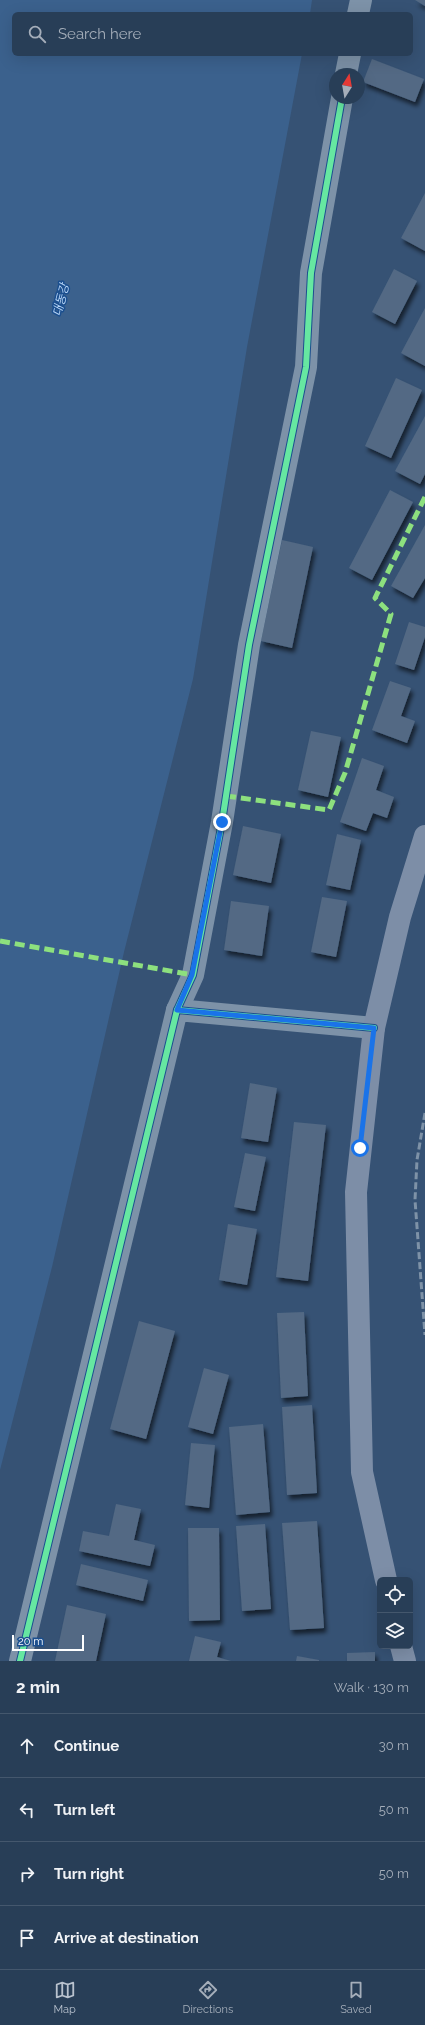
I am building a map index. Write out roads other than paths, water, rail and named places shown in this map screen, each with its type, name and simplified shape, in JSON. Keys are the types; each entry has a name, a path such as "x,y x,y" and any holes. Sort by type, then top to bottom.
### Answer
{"main road":[{"path":"385,1577 362,1472 356,1192 374,1028 400,916 425,836"},
{"path":"402,1649 405,1661"}],"street":[{"path":"359,12 362,0"},
{"path":"347,68 350,56"},
{"path":"20,1661 177,1010 192,975 222,822 249,645 306,367 312,272 341,104"},
{"path":"177,1010 374,1028"}],"water":[{"name":"대동강","path":"0,0 312,0 310,12 12,12 12,56 302,56 247,347 193,679 124,952 52,1267 0,1470"}],"railway":[{"path":"425,1113 417,1160 415,1200 425,1335"}]}
